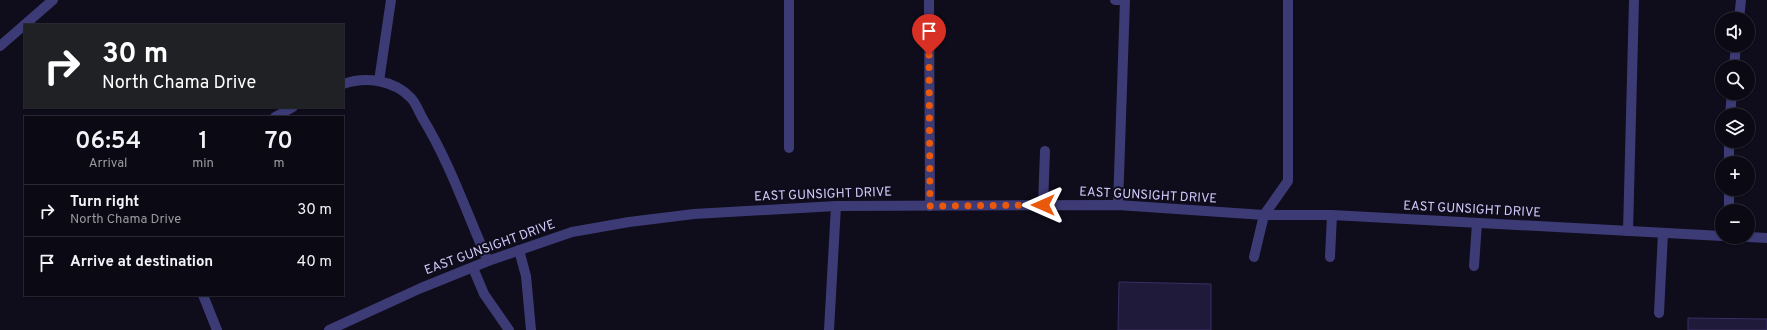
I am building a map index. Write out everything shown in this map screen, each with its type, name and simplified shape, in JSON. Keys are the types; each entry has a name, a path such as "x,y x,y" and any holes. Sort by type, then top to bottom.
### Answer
{"street":[{"path":"25,24 52,0"},
{"path":"379,81 392,0"},
{"path":"789,0 789,148"},
{"path":"930,0 930,206"},
{"path":"1115,0 1125,0 1118,205"},
{"path":"1254,257 1264,215 1288,180 1288,0"},
{"path":"1628,231 1634,0"},
{"path":"1740,12 1741,0"},
{"path":"0,46 24,25"},
{"path":"344,84 351,81 379,81 394,85 411,98 434,137 488,261"},
{"path":"277,116 291,108"},
{"path":"1043,205 1045,151"},
{"name":"EAST GUNSIGHT DRIVE","path":"329,330 421,288 488,261 572,232 629,222 694,214 836,206 1118,205 1264,215 1332,215 1715,236"},
{"path":"829,330 836,206"},
{"path":"1330,257 1332,215"},
{"path":"1474,266 1477,223"},
{"path":"1659,313 1663,233"},
{"path":"1755,237 1767,238"},
{"path":"519,250 526,276 531,330"},
{"path":"473,268 484,294 509,330"},
{"path":"203,296 218,330"}],"building":[{"path":"1119,282 1211,284 1211,330 1118,330"},
{"path":"1688,318 1767,319 1767,330 1688,330"}],"route":[{"path":"929,55 930,206 1043,205"}]}
